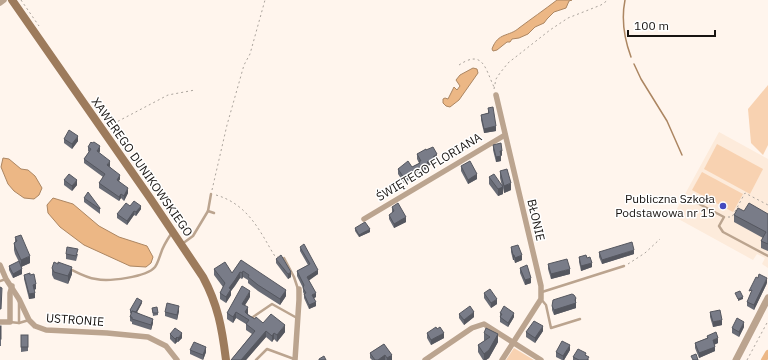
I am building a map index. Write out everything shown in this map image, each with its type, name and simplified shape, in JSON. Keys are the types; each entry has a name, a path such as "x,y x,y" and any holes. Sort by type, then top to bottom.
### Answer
{"main road":[{"name":"XAWEREGO DUNIKOWSKIEGO","path":"12,0 203,277 216,303 226,360"}],"street":[{"path":"0,3 4,0"},
{"name":"BŁONIE","path":"496,95 541,286 541,298"},
{"name":"ŚWIĘTEGO FLORIANA","path":"364,218 505,135"},
{"name":"USTRONIE","path":"0,265 6,279 12,286 29,320 35,326 46,330 148,337 166,346 177,360"},
{"path":"0,322 10,322 10,293 12,286"},
{"path":"295,360 299,289"},
{"path":"502,360 541,298"},
{"path":"736,360 768,298"},
{"path":"425,360 472,328 484,324 541,360"}],"lane":[{"path":"182,245 193,236 208,210 211,194"},
{"path":"684,196 724,217 719,226 723,232 768,256"},
{"path":"208,210 214,213"},
{"path":"67,267 80,274 95,279 105,280 147,273 154,268 166,240 173,232"},
{"path":"284,258 299,289"},
{"path":"541,292 624,266"},
{"path":"0,281 6,279"},
{"path":"541,298 546,305 551,328 580,319"},
{"path":"19,299 19,322"},
{"path":"250,318 272,304 289,315 297,318"},
{"path":"10,322 29,320"},
{"path":"256,360 267,349 295,360"}],"path":[{"path":"265,0 250,54 244,65 211,194 236,203 252,219 274,255 279,258 284,258"},
{"path":"494,87 496,79 508,63 550,30 568,18 601,5 608,0"},
{"path":"459,64 468,59 476,58 482,62 494,87 496,95"},
{"path":"102,129 168,95 195,90"},
{"path":"724,217 732,217 745,193 768,205"},
{"path":"624,266 645,253 660,239"},
{"path":"747,360 768,321"}],"shaded area":[{"path":"557,0 572,0 569,1 566,8 554,12 544,23 535,27 528,34 512,39 510,42 507,42 497,50 493,51 492,49 497,40 515,31"},
{"path":"473,68 477,69 478,73 459,100 450,107 446,106 443,103 443,99 448,99 454,87 457,90 460,86 456,80 460,75"},
{"path":"768,85 768,145 763,155 751,143 748,109"},
{"name":"Publiczna Szkoła Podstawowa nr 15","path":"719,132 768,159 768,268 762,264 765,258 757,254 753,260 673,216"},
{"path":"717,144 763,169 750,194 704,169"},
{"path":"3,158 9,159 21,169 28,170 35,176 42,188 39,195 34,199 24,198 14,191 8,184 1,167"},
{"path":"702,172 743,194 733,212 692,190"},
{"path":"53,198 73,204 99,226 119,237 147,246 153,257 151,263 146,267 130,266 84,245 60,227 48,213 47,205"},
{"path":"514,348 534,360 506,360"}],"building":[{"path":"493,107 496,126 484,129 481,115 489,113 488,108"},
{"path":"69,130 78,136 72,144 64,139"},
{"path":"91,142 94,142 100,146 97,151 110,161 107,165 120,175 117,180 128,188 124,196 121,194 119,197 99,183 105,174 84,159 91,149 88,147"},
{"path":"501,143 501,156 496,157 493,145"},
{"path":"433,147 437,154 433,157 434,158 404,178 398,169 408,161 412,167 420,163 419,161 421,161 417,154"},
{"path":"470,161 477,174 468,180 461,166"},
{"path":"507,169 511,183 504,186 500,171"},
{"path":"69,174 77,180 72,186 64,180"},
{"path":"494,174 503,187 498,189 489,177"},
{"path":"88,192 100,208 100,209 84,198"},
{"path":"134,201 141,206 136,212 134,211 127,221 117,214 126,203 130,206"},
{"path":"398,203 406,217 394,224 389,215 394,211 392,207"},
{"path":"749,203 768,214 768,244 761,241 766,232 734,215 738,208 744,211"},
{"path":"365,222 370,229 359,235 355,228"},
{"path":"21,235 30,256 21,260 14,243 17,241 15,237"},
{"path":"632,242 634,250 602,260 599,252"},
{"path":"304,244 318,270 307,277 316,293 312,295 316,302 309,305 304,294 306,293 303,288 304,285 297,271 310,264 300,247"},
{"path":"518,245 522,255 515,258 511,247"},
{"path":"67,247 78,249 76,256 66,254"},
{"path":"281,255 291,272 288,274 276,259"},
{"path":"586,255 587,258 590,257 592,263 581,266 579,257"},
{"path":"567,259 570,269 551,274 548,264"},
{"path":"241,260 286,290 280,299 258,285 243,271 242,273 240,272 229,288 231,289 226,297 220,293 225,283 214,269 225,262 232,273"},
{"path":"19,261 22,269 13,274 9,266"},
{"path":"54,262 72,267 68,276 54,272 52,268"},
{"path":"527,265 531,278 525,280 520,268"},
{"path":"30,273 30,275 34,274 36,284 33,285 35,293 29,294 24,275"},
{"path":"759,274 767,278 754,305 747,302 752,290 749,291"},
{"path":"242,286 250,291 242,304 248,307 245,312 248,315 255,319 256,317 263,323 271,314 285,325 277,335 274,333 272,336 266,331 241,360 231,360 255,331 246,324 249,320 236,312 233,317 227,313"},
{"path":"0,287 2,288 1,309 0,309"},
{"path":"490,289 497,299 491,303 484,293"},
{"path":"740,291 743,297 738,299 735,293"},
{"path":"572,294 576,298 576,303 554,310 552,306 553,300"},
{"path":"137,298 142,301 136,312 132,312 130,310"},
{"path":"167,303 179,306 177,315 165,312"},
{"path":"470,306 474,312 464,320 459,314"},
{"path":"504,306 514,313 508,323 500,317 502,314 500,313"},
{"path":"157,307 158,313 153,313 152,308"},
{"path":"720,310 722,320 713,322 710,312"},
{"path":"132,311 153,319 151,325 132,319 132,317 130,317"},
{"path":"737,318 744,322 739,332 732,328"},
{"path":"534,321 543,326 535,338 526,332"},
{"path":"1,326 1,339 0,339"},
{"path":"436,327 437,329 440,327 444,333 431,340 427,333"},
{"path":"175,328 182,333 175,339 170,334"},
{"path":"486,328 498,334 489,350 484,354 478,345 490,337 484,333"},
{"path":"716,332 718,338 713,340 715,347 699,353 695,343 708,338 707,336"},
{"path":"21,335 28,335 28,347 21,347"},
{"path":"562,341 570,345 563,356 556,352"},
{"path":"194,342 206,347 203,355 190,350"},
{"path":"384,344 392,355 387,358 385,355 378,360 375,360 370,353"},
{"path":"578,349 586,353 585,355 589,357 587,360 579,360 573,357"},
{"path":"696,354 698,360 693,360 691,356"},
{"path":"324,356 326,360 319,360 319,359"}],"waterway":[{"path":"625,0 623,15 624,29 631,57"},
{"path":"634,64 641,79 667,121 682,155"},
{"path":"764,360 768,353"}],"place":[{"name":"Publiczna Szkoła Podstawowa nr 15","path":"723,206"}]}
